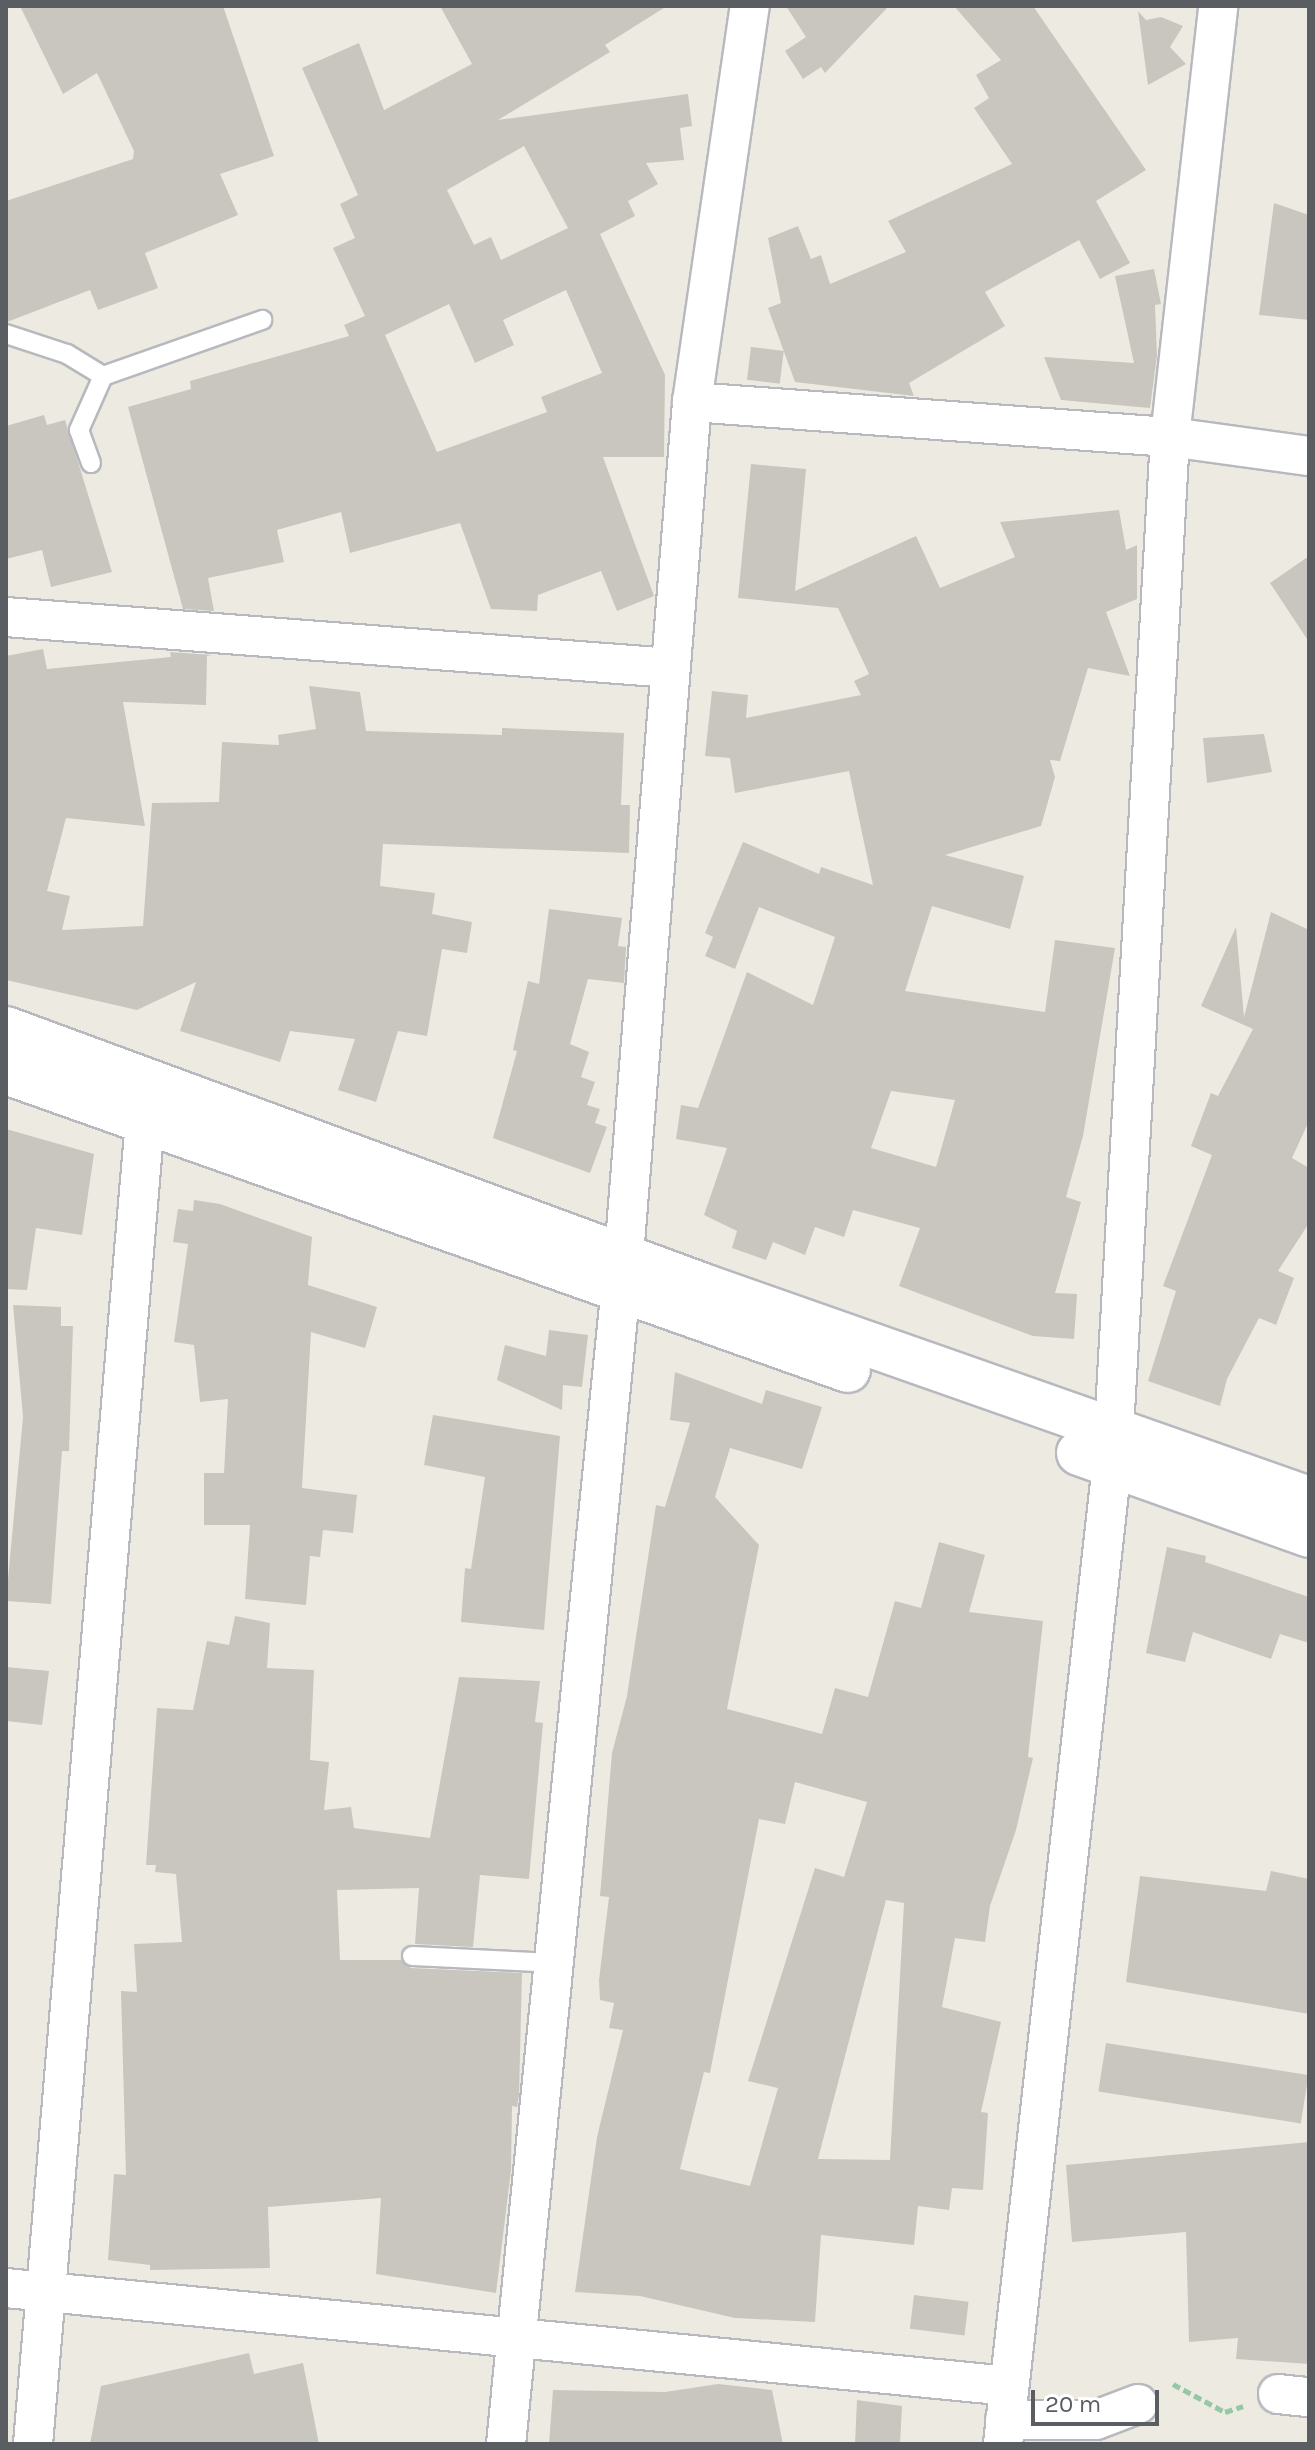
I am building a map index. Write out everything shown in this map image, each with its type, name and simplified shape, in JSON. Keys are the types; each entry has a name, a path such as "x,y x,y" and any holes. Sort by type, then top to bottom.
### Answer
{"street":[{"path":"506,2444 622,1272 692,402 750,6"},
{"path":"1006,2417 1112,1449 1170,437 1218,6"},
{"path":"692,402 1170,437 1309,456"},
{"path":"6,617 670,668"},
{"path":"6,1029 622,1272 1112,1449 1309,1535"},
{"path":"6,1072 145,1121 622,1272"},
{"path":"33,2444 24,2289 145,1121"},
{"path":"1112,1449 1309,1499"},
{"path":"24,2289 517,2335 1006,2417 1096,2420 1138,2404"}],"lane":[{"path":"91,463 79,430 103,376 262,320"},
{"path":"6,334 67,354 103,376"},
{"path":"412,1956 554,1963"}],"path":[{"path":"1138,2404 1174,2383 1225,2412 1294,2396"}],"building":[{"path":"20,6 223,6 274,156 220,174 238,215 145,253 158,288 98,310 90,290 7,322 6,201 133,159 134,151 97,73 63,94"},
{"path":"440,6 667,6 605,45 610,52 498,120 688,94 692,126 680,128 684,160 646,163 658,184 628,201 635,216 600,234 665,375 664,457 603,457 654,596 617,611 601,571 538,595 537,611 491,609 460,523 350,553 341,512 277,530 284,562 208,578 214,611 183,609 128,407 191,389 190,381 349,336 344,325 365,316 333,248 355,238 340,204 358,195 302,68 359,43 384,110 472,64","holes":["524,146 568,228 501,260 491,237 474,245 447,190","566,290 602,373 541,397 547,412 437,452 385,335 449,304 475,363 514,345 503,320"]},
{"path":"786,6 889,6 825,73 821,67 803,79 785,51 806,37"},
{"path":"954,6 1033,6 1146,170 1096,201 1130,263 1100,279 1079,240 985,292 1005,326 909,383 914,396 795,382 768,308 781,303 768,238 798,226 811,259 821,255 830,284 906,252 888,221 1012,164 974,108 989,98 976,75 1001,60"},
{"path":"1138,11 1146,20 1161,17 1183,26 1170,47 1186,64 1148,85"},
{"path":"1274,203 1309,215 1309,320 1259,315"},
{"path":"1154,269 1161,304 1155,305 1157,356 1150,408 1061,400 1044,357 1134,363 1115,276"},
{"path":"751,347 784,351 780,384 747,380"},
{"path":"44,415 47,425 65,420 112,572 51,587 42,550 6,559 6,426"},
{"path":"751,464 806,469 795,591 916,536 940,588 1015,557 1000,522 1119,510 1126,550 1137,545 1137,599 1106,612 1130,676 1088,668 1060,761 1050,760 1055,777 1041,826 945,855 1024,876 1010,929 932,906 905,991 1045,1012 1055,940 1115,948 1083,1136 1066,1197 1081,1202 1055,1293 1077,1294 1074,1339 1033,1336 899,1286 920,1228 853,1210 844,1237 815,1227 805,1255 773,1242 766,1260 732,1248 737,1231 704,1215 727,1148 676,1139 681,1105 698,1108 747,972 813,1005 835,937 759,907 735,969 705,956 713,937 705,933 743,842 819,874 821,867 873,885 849,771 735,793 730,758 705,756 712,691 748,695 746,718 861,695 854,681 869,674 838,608 738,598","holes":["891,1091 955,1100 936,1167 871,1148"]},
{"path":"1309,556 1309,642 1270,583"},
{"path":"43,649 47,669 171,657 170,652 212,655 207,656 206,705 123,702 145,826 66,818 47,891 70,896 62,930 143,926 152,803 219,802 222,742 279,745 278,735 316,729 309,686 360,692 366,731 502,735 502,728 624,733 621,805 630,805 629,853 383,844 380,886 435,893 432,914 472,922 467,953 442,949 427,1036 398,1031 376,1102 338,1090 355,1039 290,1031 280,1062 180,1031 196,982 137,1010 6,980 6,656"},
{"path":"1264,734 1272,772 1207,783 1203,738"},
{"path":"549,909 622,918 618,946 626,947 624,983 588,979 570,1044 589,1052 581,1077 595,1082 587,1105 600,1109 595,1123 607,1127 590,1173 493,1138 517,1051 513,1050 528,981 539,984"},
{"path":"1271,912 1309,930 1309,1121 1292,1158 1309,1168 1309,1223 1278,1271 1294,1278 1276,1325 1259,1318 1227,1379 1220,1406 1148,1381 1176,1291 1163,1286 1212,1155 1191,1146 1211,1093 1218,1096 1253,1029 1201,1006 1236,927 1244,1017"},
{"path":"6,1129 94,1154 82,1235 36,1228 27,1290 6,1289"},
{"path":"194,1200 220,1204 312,1237 308,1285 377,1307 365,1348 311,1332 302,1488 357,1495 353,1533 323,1530 320,1557 310,1556 306,1605 245,1599 250,1525 204,1525 204,1473 224,1473 228,1399 200,1402 194,1345 174,1342 188,1244 173,1242 178,1209 193,1211"},
{"path":"13,1305 61,1307 61,1326 73,1326 69,1451 62,1451 51,1604 6,1601 23,1417"},
{"path":"549,1330 588,1335 582,1387 563,1385 562,1410 497,1380 505,1345 546,1356"},
{"path":"675,1372 762,1404 766,1390 822,1407 802,1469 730,1448 715,1497 759,1545 727,1709 822,1734 835,1688 868,1697 895,1601 921,1608 939,1542 985,1555 969,1612 1043,1621 1028,1757 1033,1758 1016,1830 990,1906 985,1942 955,1938 942,2007 1001,2022 981,2112 988,2113 983,2190 952,2188 949,2210 918,2206 914,2245 821,2235 815,2322 735,2318 640,2296 575,2292 597,2137 623,2030 609,2028 614,2003 600,2000 599,1980 609,1897 600,1896 612,1753 627,1696 656,1505 665,1507 690,1423 670,1420","holes":["795,1782 867,1802 844,1877 815,1868 748,2081 778,2088 750,2186 680,2169 704,2072 710,2073 759,1819 785,1824","886,1900 904,1903 890,2160 818,2159"]},
{"path":"433,1415 560,1436 544,1630 461,1622 465,1568 471,1569 485,1477 424,1465"},
{"path":"1167,1547 1206,1556 1205,1562 1309,1597 1309,1643 1280,1634 1271,1659 1193,1632 1185,1662 1146,1653"},
{"path":"235,1616 270,1623 267,1668 314,1670 310,1760 329,1762 324,1810 351,1807 354,1828 430,1838 459,1677 540,1681 535,1722 543,1723 529,1879 480,1875 473,1947 415,1944 419,1888 337,1890 340,1960 401,1960 411,1968 522,1973 519,2095 517,2107 512,2106 511,2170 496,2293 376,2274 381,2198 268,2207 270,2268 150,2270 150,2265 108,2260 114,2174 126,2175 121,1991 137,1992 134,1944 182,1942 176,1874 155,1872 156,1865 146,1865 157,1708 193,1710 207,1641 229,1645"},
{"path":"6,1667 49,1671 42,1725 6,1721"},
{"path":"1271,1871 1309,1879 1309,2014 1126,1982 1140,1876 1266,1891"},
{"path":"1106,2043 1308,2075 1301,2123 1098,2091"},
{"path":"1309,2142 1309,2364 1236,2359 1238,2338 1189,2342 1186,2232 1072,2242 1066,2165"},
{"path":"914,2295 969,2302 964,2335 910,2329"},
{"path":"249,2353 254,2374 303,2363 319,2444 90,2444 101,2386"},
{"path":"718,2384 772,2390 783,2444 549,2444 553,2390 665,2392"},
{"path":"857,2400 902,2406 900,2444 855,2444"}]}
